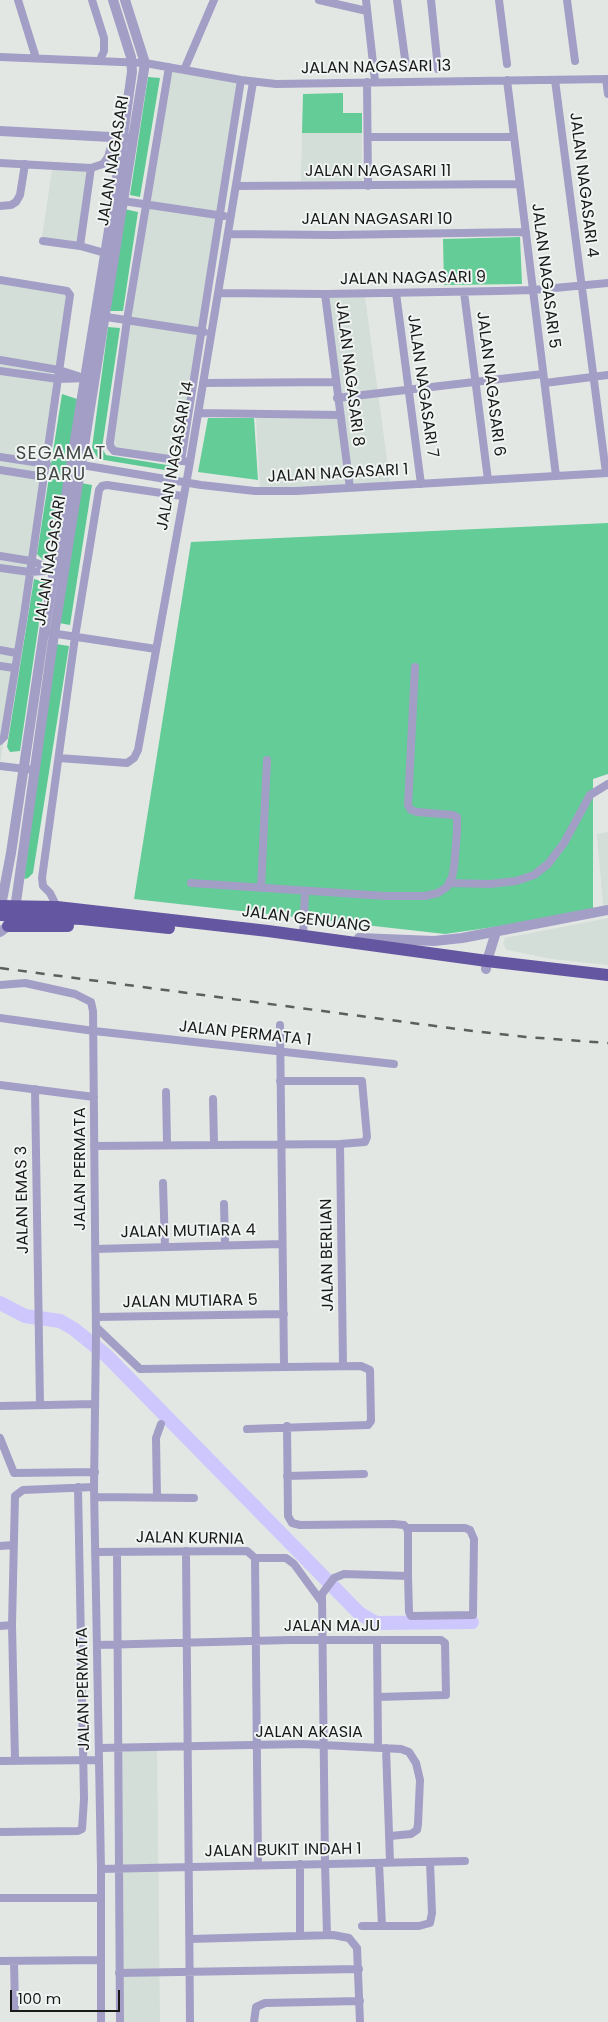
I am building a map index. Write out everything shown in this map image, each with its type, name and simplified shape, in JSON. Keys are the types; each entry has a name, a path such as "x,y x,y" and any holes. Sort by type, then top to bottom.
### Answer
{"highway":[{"name":"JALAN GENUANG","path":"5,915 57,907 303,935 487,965 608,975"},
{"name":"JALAN GENUANG","path":"5,915 145,926 309,943 608,982"}],"street":[{"path":"18,0 36,58"},
{"path":"92,0 104,38 104,51 100,60"},
{"path":"113,0 132,62"},
{"path":"125,0 145,63"},
{"path":"184,70 214,0"},
{"path":"319,0 367,11"},
{"path":"366,0 371,82 368,186"},
{"path":"397,0 406,66"},
{"path":"431,0 438,69"},
{"path":"499,0 507,64"},
{"path":"566,0 575,61"},
{"name":"JALAN NAGASARI 13","path":"0,57 145,63 253,82 276,84 607,79"},
{"name":"JALAN NAGASARI","path":"100,316 105,253 123,137 132,62"},
{"name":"JALAN NAGASARI","path":"5,915 89,378 123,201 123,137 145,63"},
{"path":"169,67 127,320 110,446 114,451 190,462"},
{"path":"607,79 608,94"},
{"name":"JALAN NAGASARI 14","path":"181,460 241,80"},
{"name":"JALAN NAGASARI 5","path":"507,80 556,476"},
{"name":"JALAN NAGASARI 4","path":"555,80 607,473"},
{"name":"JALAN NAGASARI 14","path":"59,758 127,763 134,758 138,750 182,496 190,462 253,82"},
{"path":"0,131 123,137"},
{"path":"0,162 91,168 103,164 123,137"},
{"path":"368,138 514,137"},
{"path":"0,206 11,205 16,202 20,195 25,164"},
{"path":"80,246 91,168"},
{"name":"JALAN NAGASARI 11","path":"236,186 520,184"},
{"path":"123,201 231,217"},
{"name":"JALAN NAGASARI 10","path":"228,234 342,235 526,232"},
{"path":"43,241 80,246 105,253"},
{"path":"0,280 70,293 47,464 2,739"},
{"name":"JALAN NAGASARI 9","path":"218,293 464,292 533,290 608,283"},
{"name":"JALAN NAGASARI 6","path":"464,292 488,480"},
{"name":"JALAN NAGASARI 7","path":"396,293 407,388 422,484"},
{"name":"JALAN NAGASARI 8","path":"324,294 350,488"},
{"path":"100,316 211,333"},
{"path":"0,360 60,370 89,378"},
{"path":"0,371 58,379 89,378"},
{"path":"337,398 407,388 543,374"},
{"path":"545,383 608,375"},
{"path":"203,383 335,382"},
{"path":"198,413 340,415"},
{"path":"0,457 47,464"},
{"name":"JALAN NAGASARI 1","path":"77,464 185,482 255,491 350,488 607,473"},
{"path":"0,470 45,477"},
{"path":"57,907 50,893 43,886 42,878 75,637 98,494 102,486 107,485 182,496"},
{"path":"0,556 32,561 60,570"},
{"path":"0,568 30,572 60,570"},
{"path":"49,633 156,649"},
{"path":"0,650 16,653"},
{"path":"0,666 14,668"},
{"path":"191,883 305,892 419,897 438,892 447,887 450,883 456,850 457,817 417,812 411,810 408,805 415,667"},
{"path":"261,888 267,760"},
{"path":"0,766 29,770"},
{"path":"450,883 490,884 516,881 534,876 548,864 564,843 590,795 608,784"},
{"path":"305,892 303,935 434,941 496,932 608,910"},
{"path":"487,965 496,932"},
{"name":"JALAN PERMATA","path":"0,985 25,983 75,994 91,1002 93,1011 96,1317 94,1487 101,1869 101,2022"},
{"name":"JALAN PERMATA 1","path":"0,1018 94,1031 394,1064"},
{"path":"280,1025 284,1366"},
{"path":"94,1146 340,1144 362,1143 366,1139 362,1081 280,1081"},
{"path":"0,1084 94,1097"},
{"name":"JALAN EMAS 3","path":"35,1089 40,1405"},
{"path":"166,1092 167,1144"},
{"path":"213,1099 214,1144"},
{"name":"JALAN BERLIAN","path":"340,1144 343,1366"},
{"path":"164,1183 165,1247"},
{"path":"224,1204 225,1246"},
{"name":"JALAN MUTIARA 4","path":"95,1248 282,1244"},
{"name":"JALAN MUTIARA 5","path":"96,1317 284,1314"},
{"path":"96,1327 140,1369 361,1366 370,1370 370,1424 247,1429"},
{"path":"0,1406 95,1404"},
{"path":"157,1497 156,1438 161,1424"},
{"path":"287,1426 288,1516 290,1521 295,1524 379,1523 404,1525 407,1528 465,1528 470,1530 474,1539 473,1615 411,1616 409,1612 407,1528"},
{"path":"1,1439 14,1473 94,1472"},
{"path":"287,1476 364,1474"},
{"path":"0,1832 82,1829 84,1820 78,1487"},
{"path":"15,1760 12,1625 13,1501 20,1490 94,1487"},
{"path":"95,1497 194,1498"},
{"path":"0,1546 13,1545"},
{"path":"186,1551 190,2022"},
{"name":"JALAN KURNIA","path":"95,1552 247,1551 255,1558 289,1559 321,1601"},
{"path":"117,1552 120,2022"},
{"path":"255,1558 258,1864"},
{"path":"327,1935 321,1601 325,1589 334,1578 348,1574 408,1576"},
{"path":"0,1626 12,1625"},
{"name":"JALAN MAJU","path":"97,1645 322,1640 443,1641 446,1645 447,1692 444,1696 378,1696"},
{"path":"377,1640 378,1696 390,1836 390,1862"},
{"name":"JALAN AKASIA","path":"99,1748 297,1744 401,1749 409,1752 416,1763 420,1780 417,1830 412,1834 390,1836"},
{"path":"0,1761 99,1760"},
{"name":"JALAN BUKIT INDAH 1","path":"101,1869 258,1864 465,1861"},
{"path":"362,1926 426,1925 432,1919 430,1862"},
{"path":"379,1863 382,1926"},
{"path":"300,1864 300,1936"},
{"path":"0,1898 101,1898"},
{"path":"190,1939 327,1935 340,1936 354,1942 357,1948 359,1969 360,2022"},
{"path":"0,1961 100,1960"},
{"path":"14,1961 15,2007"},
{"path":"119,1973 359,1969"},
{"path":"254,2022 256,2007 265,2003 360,2001"}],"shaded area":[{"path":"166,69 243,83 183,463 113,453 108,436"},
{"path":"302,133 362,133 362,182 301,181"},
{"path":"53,163 92,165 82,249 41,244"},
{"path":"0,277 73,296 0,764"},
{"path":"365,297 390,482 260,489 256,417 337,418 323,298"},
{"path":"608,832 608,905 603,906 597,834"},
{"path":"608,918 608,965 552,959 507,950 503,944 505,938"},
{"path":"157,1744 160,2022 117,2022 116,1745"}],"green space":[{"path":"148,77 160,78 140,197 130,195"},
{"path":"343,93 343,113 362,113 362,133 302,133 303,94"},
{"path":"124,209 138,212 123,311 110,311"},
{"path":"520,237 522,284 444,285 443,239"},
{"path":"108,327 120,328 102,448 106,455 179,467 177,472 98,459 92,448"},
{"path":"62,394 77,399 53,552 43,560 37,554"},
{"path":"208,418 254,418 258,480 198,472"},
{"path":"81,483 92,485 70,625 59,623"},
{"path":"608,523 608,774 593,779 593,913 445,934 134,899 191,542"},
{"path":"34,579 45,582 20,751 10,752 7,747"},
{"path":"56,644 69,646 33,873 24,879"}],"waterway":[{"path":"0,1303 25,1316 60,1321 74,1329 106,1355 359,1613 376,1623 472,1622"}],"railway":[{"path":"0,968 465,1030 608,1043"}],"district":[{"name":"SEGAMAT BARU","path":"61,464"}]}
